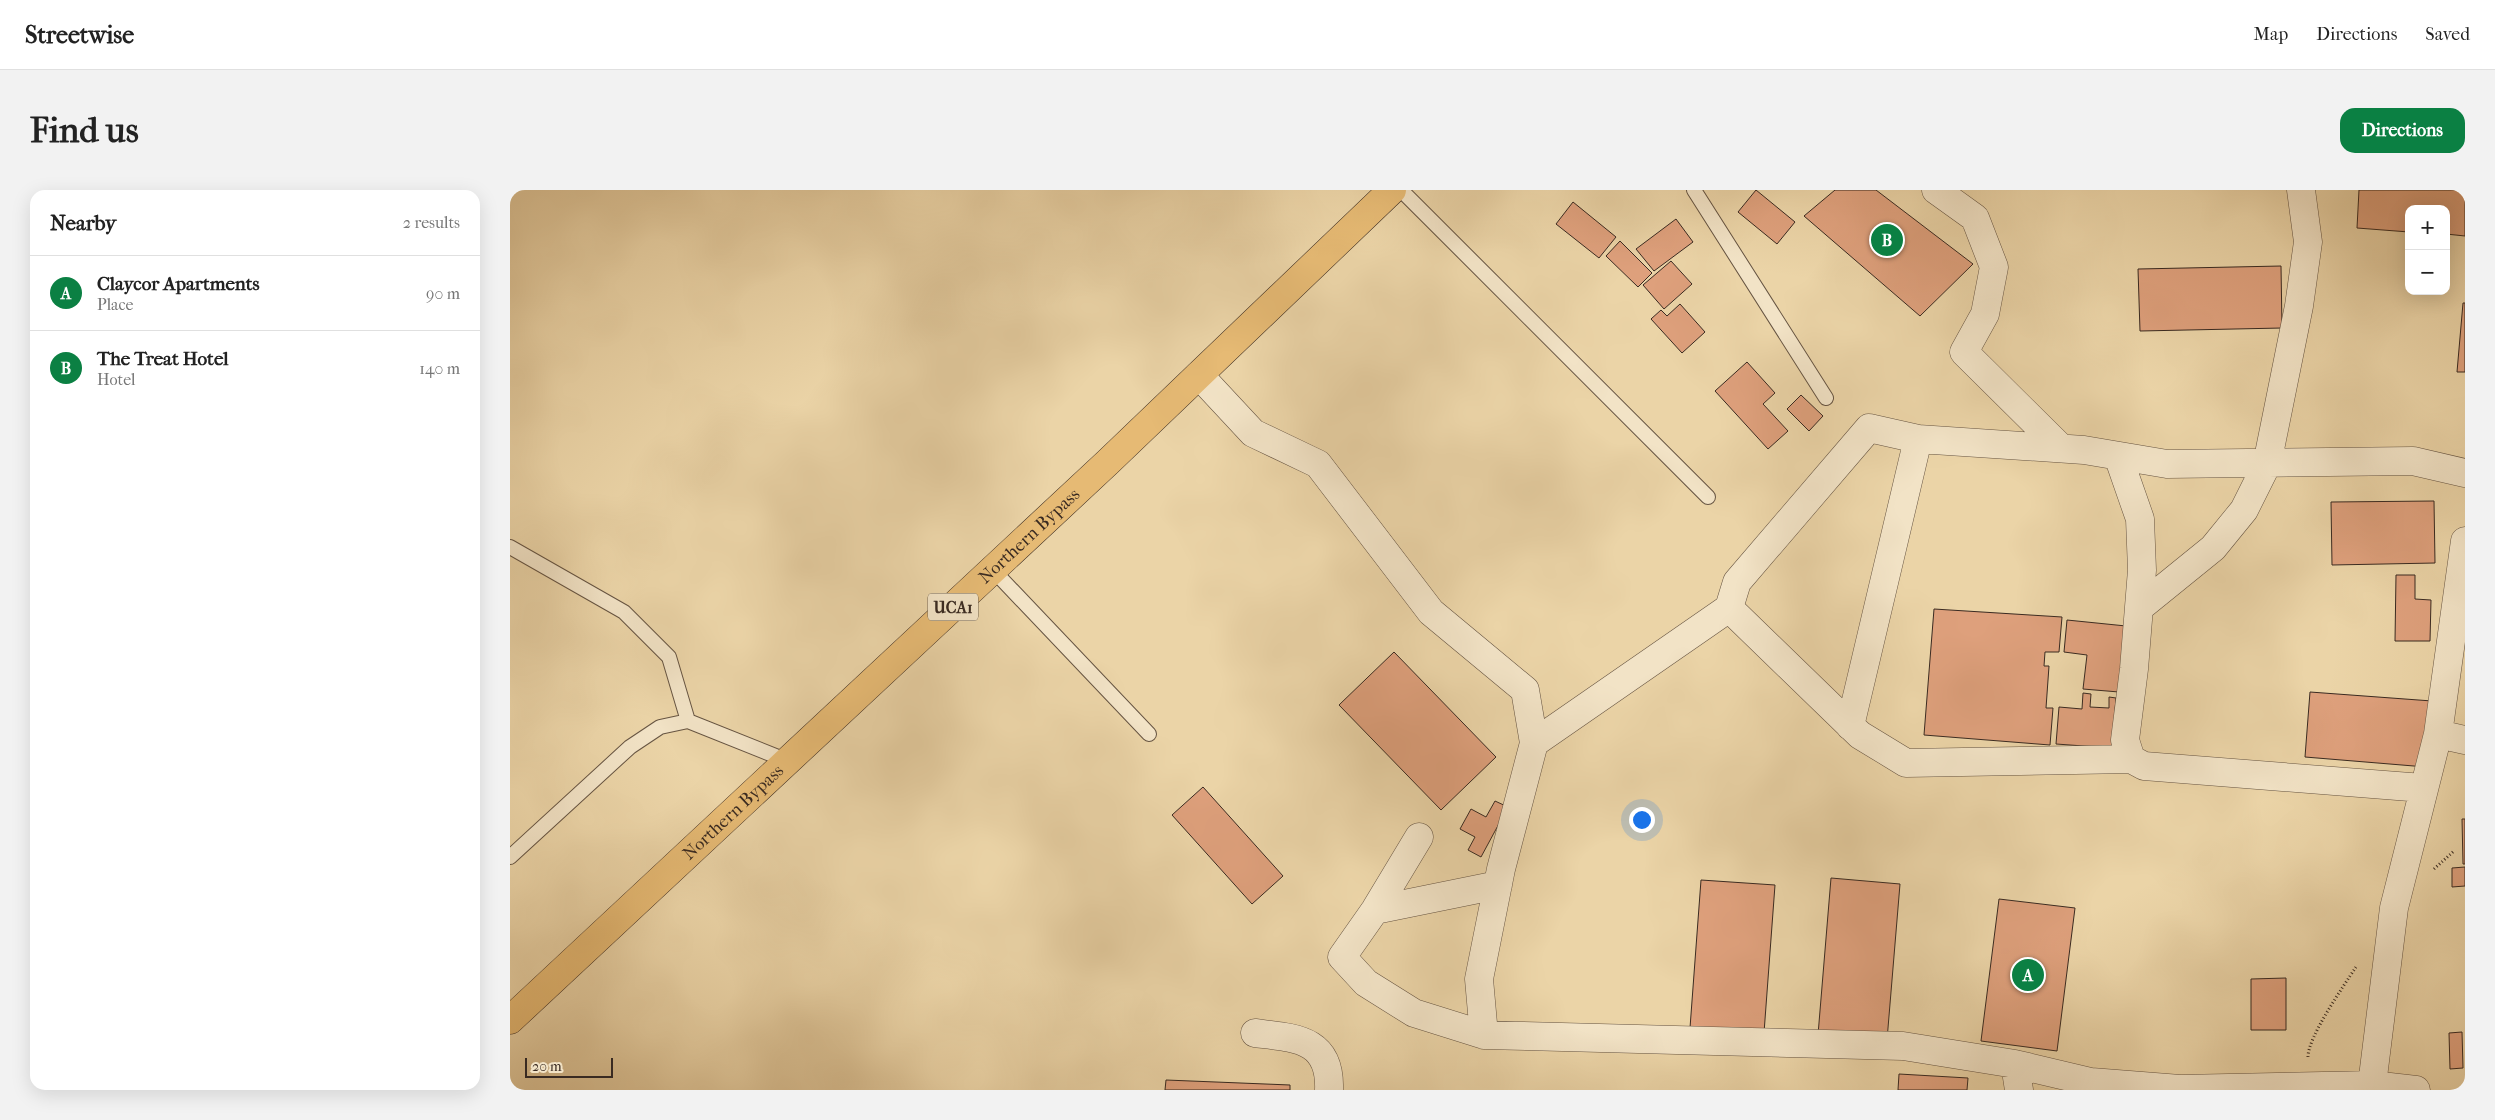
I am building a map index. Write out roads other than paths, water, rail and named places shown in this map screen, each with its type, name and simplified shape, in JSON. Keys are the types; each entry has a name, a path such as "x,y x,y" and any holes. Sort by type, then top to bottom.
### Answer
{"main road":[{"name":"Northern Bypass","path":"510,1020 993,570 1392,190"}],"street":[{"path":"1936,190 1976,218 1994,267 1985,314 1964,352 2061,448"},
{"path":"2139,608 2213,548 2244,510 2266,464 2298,306 2308,242 2301,190"},
{"path":"1199,375 1253,433 1318,464 1431,612 1525,690 1534,743 1498,885 1478,979 1484,1035"},
{"path":"1534,743 1729,608 1738,582 1869,428 1918,439 2061,448 2168,464 2413,462 2465,473"},
{"path":"1850,726 1918,439"},
{"path":"2118,456 2140,519 2142,570 2125,740 2131,759"},
{"path":"2372,1085 2394,908 2438,734 2465,541"},
{"path":"1729,608 1860,735 1906,763 2131,759 2144,766 2423,788"},
{"path":"2438,734 2465,740"},
{"path":"1419,837 1375,910 1342,957 1366,983 1414,1013 1484,1035 1903,1046 2015,1064 2091,1082 2181,1090 2372,1085 2416,1090"},
{"path":"1375,910 1498,885"},
{"path":"1255,1033 1298,1038 1322,1055 1329,1075 1329,1090"},
{"path":"2015,1064 2019,1090"}],"lane":[{"path":"1401,190 1708,497"},
{"path":"1694,190 1826,398"},
{"path":"510,546 624,612 669,657 688,721"},
{"path":"993,570 1149,734"},
{"path":"510,857 630,747 660,727 688,721 788,761"}],"place":[{"name":"The Treat Hotel","path":"1887,240"},
{"name":"Claycor Apartments","path":"2028,975"}]}
